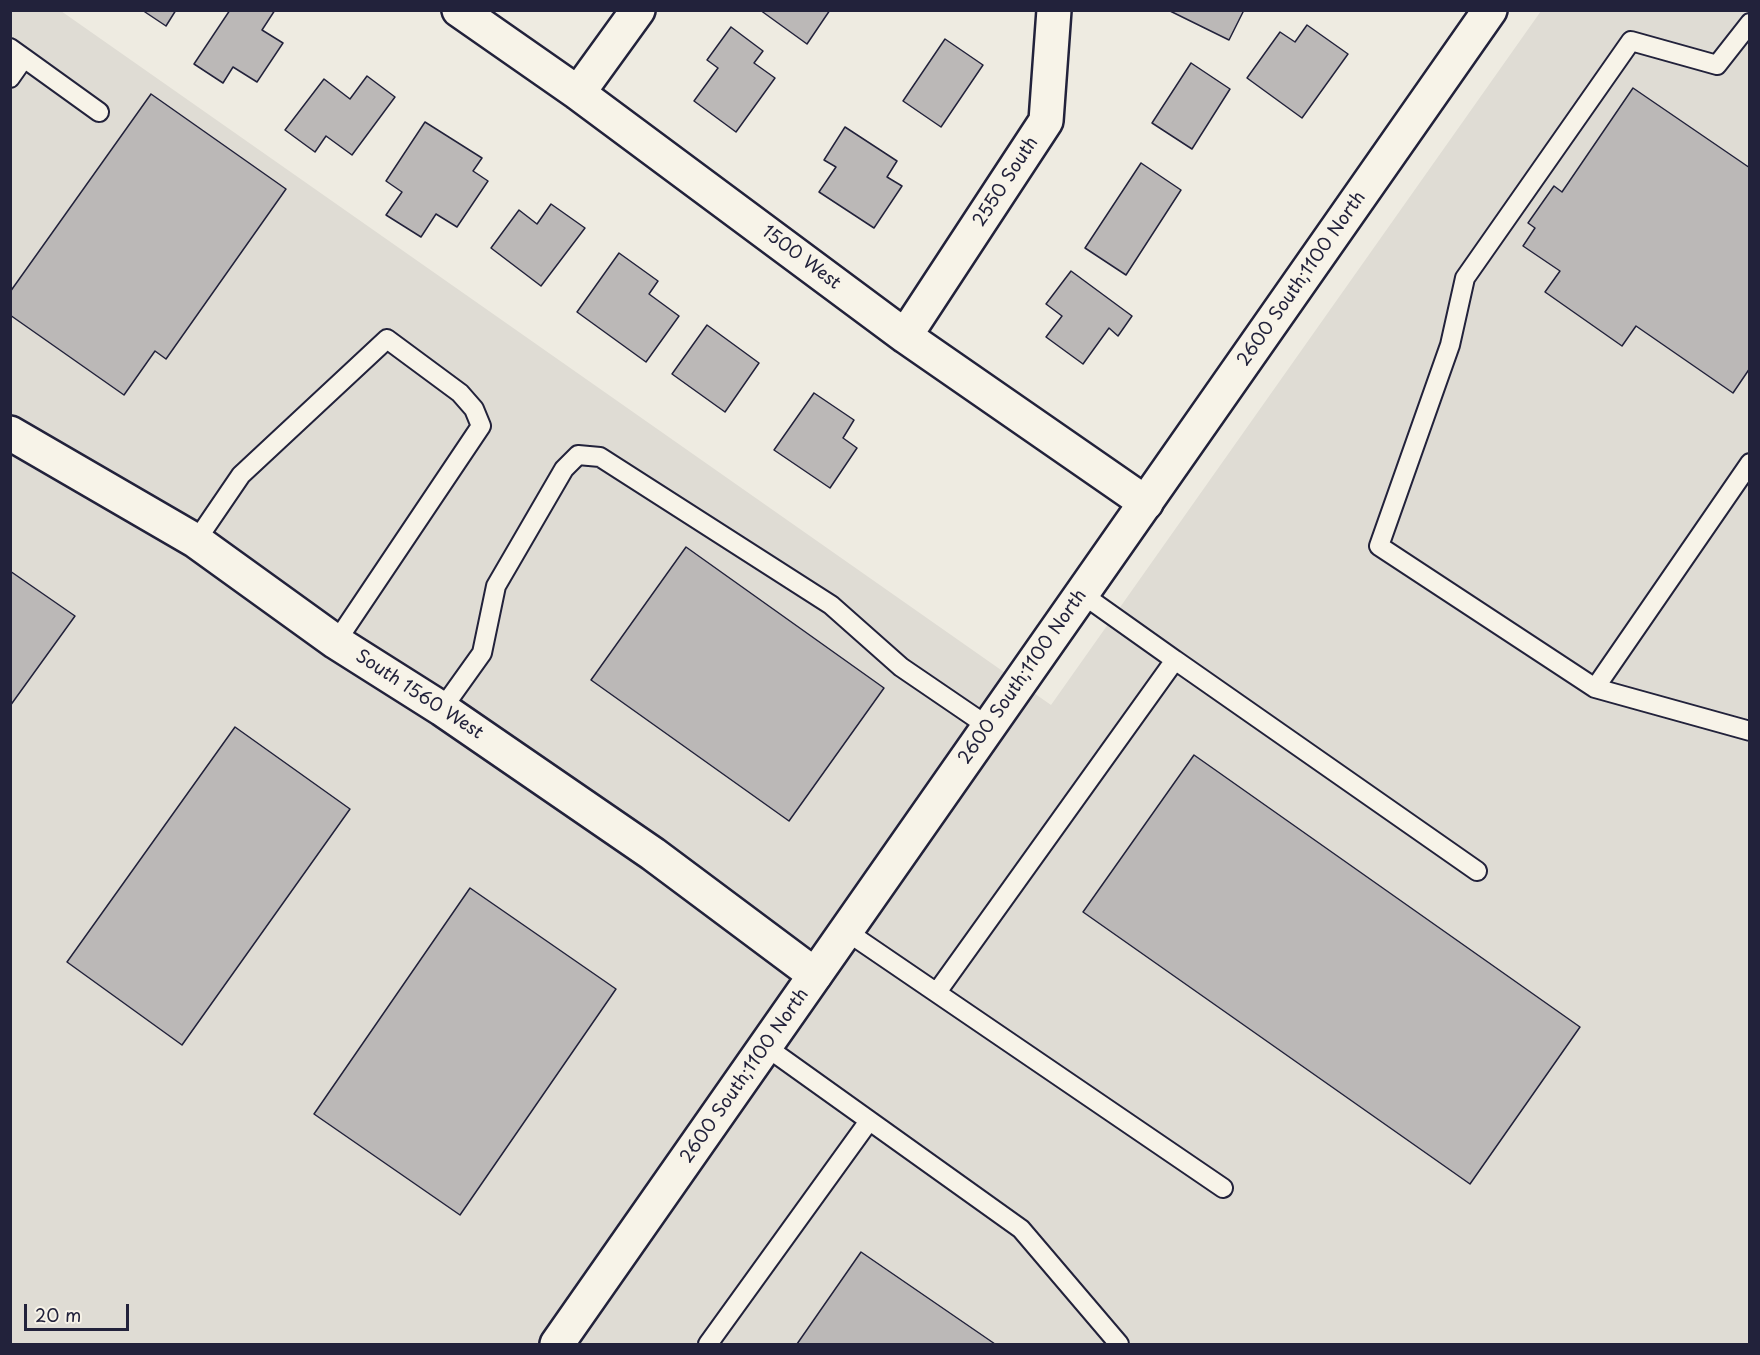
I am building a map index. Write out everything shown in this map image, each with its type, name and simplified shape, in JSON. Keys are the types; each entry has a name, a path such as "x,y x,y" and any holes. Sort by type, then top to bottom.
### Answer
{"street":[{"name":"1500 West","path":"459,10 578,93 906,336 1146,502"},
{"path":"578,93 638,10"},
{"name":"2550 South","path":"906,336 1046,122 1054,10"},
{"name":"2600 South;1100 North","path":"557,1344 1490,10"},
{"name":"South 1560 West","path":"10,433 196,541 336,642 442,709 653,854 815,975"}],"lane":[{"path":"1749,23 1717,65 1631,41 1466,278 1450,345 1379,546 1595,688 1749,731"},
{"path":"10,78 17,53 99,112"},
{"path":"196,541 241,475 387,339 460,393 474,409 481,426 336,642"},
{"path":"442,709 482,653 496,586 564,469 578,455 600,457 831,605 901,667 989,727"},
{"path":"1595,688 1749,463"},
{"path":"1082,594 1477,871"},
{"path":"937,992 1175,660"},
{"path":"846,931 1222,1188"},
{"path":"765,1046 1021,1229 1119,1344"},
{"path":"708,1344 869,1121"}],"shaded area":[{"path":"10,11 61,11 1051,705 1541,11 1749,11 1749,1344 11,1344"}],"building":[{"path":"142,10 176,10 166,26"},
{"path":"230,10 275,10 262,30 283,43 257,82 233,67 223,83 194,64"},
{"path":"760,10 830,10 807,44"},
{"path":"1168,10 1244,10 1229,40"},
{"path":"1307,25 1348,54 1302,118 1247,78 1280,32 1295,42"},
{"path":"731,27 763,51 754,63 775,78 736,132 694,101 718,68 707,60"},
{"path":"945,39 983,65 941,127 903,101"},
{"path":"1191,63 1230,89 1192,149 1152,123"},
{"path":"367,76 395,97 352,155 326,136 315,152 285,130 324,79 350,99"},
{"path":"1633,88 1750,168 1750,368 1733,393 1636,326 1622,346 1545,292 1560,271 1523,246 1535,228 1528,223 1554,186 1562,192"},
{"path":"151,94 286,189 166,359 155,351 124,395 10,315 10,292"},
{"path":"425,122 482,158 473,171 488,181 457,227 436,214 421,237 386,215 402,192 386,181"},
{"path":"845,127 897,161 887,177 902,186 874,228 819,192 836,167 824,160"},
{"path":"1141,163 1181,190 1126,275 1085,248"},
{"path":"551,204 585,228 541,286 491,248 519,210 537,224"},
{"path":"619,253 658,281 649,294 679,316 646,362 577,312"},
{"path":"1071,271 1132,316 1118,336 1109,328 1083,364 1046,337 1062,316 1046,304"},
{"path":"707,325 759,363 725,412 672,374"},
{"path":"814,393 854,420 843,438 857,448 830,488 774,450"},
{"path":"686,547 884,688 789,821 591,680"},
{"path":"10,571 75,616 10,706"},
{"path":"235,727 350,809 182,1045 67,962"},
{"path":"1194,755 1580,1027 1470,1184 1083,912"},
{"path":"470,888 616,989 460,1215 314,1114"},
{"path":"861,1252 995,1344 797,1344"}]}
